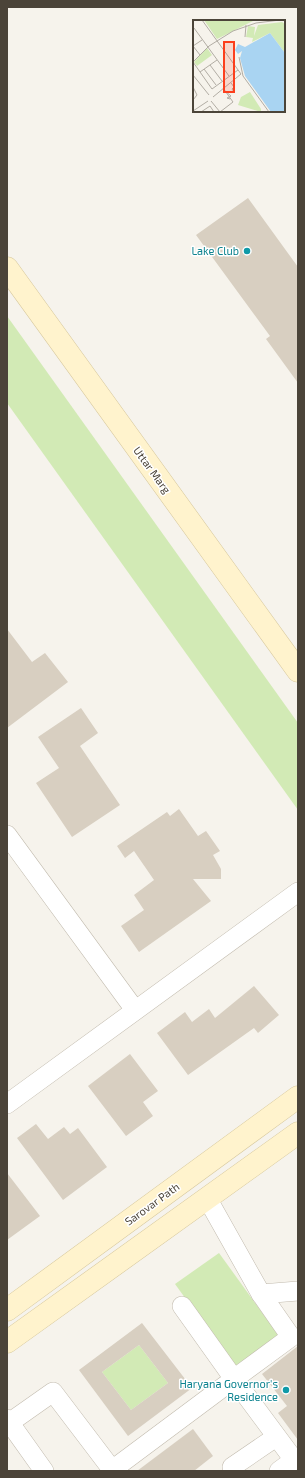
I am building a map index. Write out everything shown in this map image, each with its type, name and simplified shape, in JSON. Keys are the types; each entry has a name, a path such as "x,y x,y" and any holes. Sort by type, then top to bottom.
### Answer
{"main road":[{"name":"Uttar Marg","path":"7,268 298,671"},
{"name":"Sarovar Path","path":"7,1310 298,1097"},
{"path":"7,1342 298,1133"}],"street":[{"path":"7,835 135,1010"},
{"path":"7,1104 298,892"},
{"path":"44,1471 8,1421 53,1392 112,1470 291,1337 261,1294 208,1198"},
{"path":"261,1294 298,1291"},
{"path":"182,1306 294,1460 279,1471"},
{"path":"235,1471 232,1467 276,1437"}],"green space":[{"path":"7,316 298,723 298,810 7,403"},
{"path":"219,1253 279,1336 235,1367 175,1284"},
{"path":"139,1345 168,1383 131,1410 102,1372"}],"building":[{"name":"Lake Club","path":"248,198 298,267 298,383 266,339 270,336 196,235"},
{"path":"7,629 32,662 45,653 68,682 7,728"},
{"path":"81,708 98,733 80,746 120,805 72,837 36,783 59,768 38,737"},
{"path":"179,809 198,836 206,831 220,851 213,855 221,869 221,879 193,879 211,901 139,952 121,926 144,910 134,895 154,880 134,851 125,858 117,846 167,812 170,816"},
{"path":"254,986 279,1015 258,1033 254,1028 188,1075 157,1033 185,1012 192,1022 209,1009 215,1018"},
{"path":"130,1054 158,1091 143,1102 153,1116 126,1136 88,1086"},
{"path":"36,1124 48,1139 64,1127 70,1134 78,1128 107,1167 63,1200 17,1138"},
{"path":"7,1173 40,1216 7,1240"},
{"path":"142,1323 192,1388 128,1436 79,1370","holes":["139,1345 168,1383 131,1410 102,1372"]},
{"name":"Haryana Governor's Residence","path":"298,1346 298,1440 278,1413 287,1406 262,1374"},
{"path":"193,1429 213,1456 194,1471 137,1471"}],"place":[{"name":"Lake Club","path":"247,251"},
{"name":"Haryana Governor's Residence","path":"286,1390"}]}
